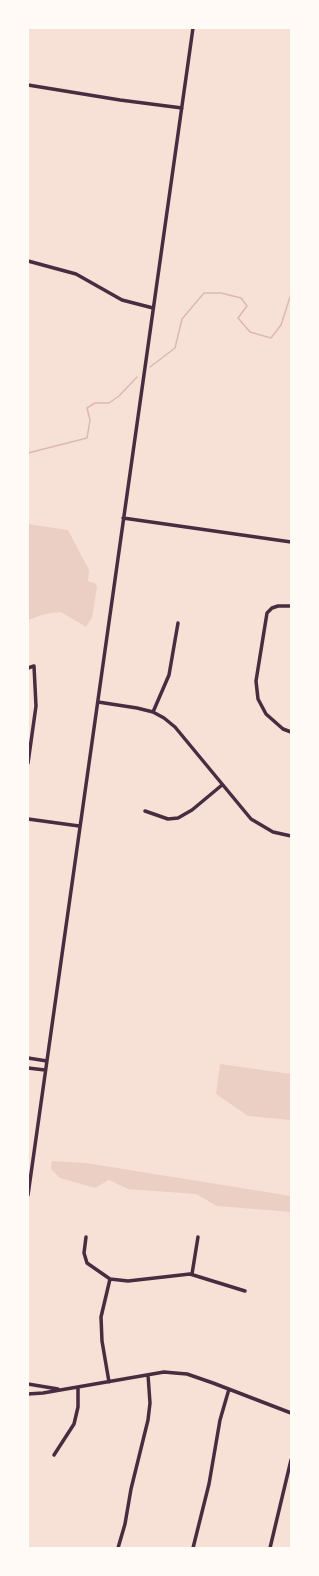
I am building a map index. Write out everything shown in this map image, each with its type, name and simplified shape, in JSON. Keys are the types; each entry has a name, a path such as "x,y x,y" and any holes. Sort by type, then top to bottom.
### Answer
{"street":[{"path":"28,1195 193,28"},
{"path":"28,85 182,108"},
{"path":"28,262 76,274 122,300 153,308"},
{"path":"123,518 291,542"},
{"path":"291,606 278,606 272,608 267,613 264,620 256,681 258,699 266,714 284,729 291,732"},
{"path":"153,712 169,675 178,623"},
{"path":"28,668 34,666 35,715 28,763"},
{"path":"98,702 153,712 175,727 251,819 273,832 291,836"},
{"path":"145,811 158,817 168,819 178,818 192,810 222,785"},
{"path":"28,819 79,826"},
{"path":"28,1058 46,1061"},
{"path":"28,1068 45,1070"},
{"path":"86,1237 84,1253 87,1263 110,1279 128,1281 192,1274 245,1291"},
{"path":"192,1274 198,1238"},
{"path":"109,1382 102,1341 101,1318 110,1279"},
{"path":"28,1394 36,1394 164,1372 187,1374 291,1412"},
{"path":"118,1548 125,1524 131,1489 148,1420 150,1403 148,1375"},
{"path":"28,1384 61,1389"},
{"path":"54,1455 74,1424 78,1407 78,1387"},
{"path":"193,1548 209,1484 220,1420 229,1389"},
{"path":"270,1548 291,1460"}],"shaded area":[{"path":"28,524 68,530 89,570 88,581 96,584 97,587 92,618 86,627 61,612 45,614 28,620"},
{"path":"220,1064 291,1074 291,1120 248,1116 216,1094"},
{"path":"52,1161 86,1163 291,1196 291,1212 217,1206 196,1194 128,1189 109,1180 95,1188 60,1178 51,1169"}],"waterway":[{"path":"150,367 175,348 182,319 204,293 221,293 241,298 247,306 238,318 250,332 271,338 281,325 291,294"},
{"path":"28,453 87,438 90,420 87,408 95,403 109,403 119,396 137,377"}]}
